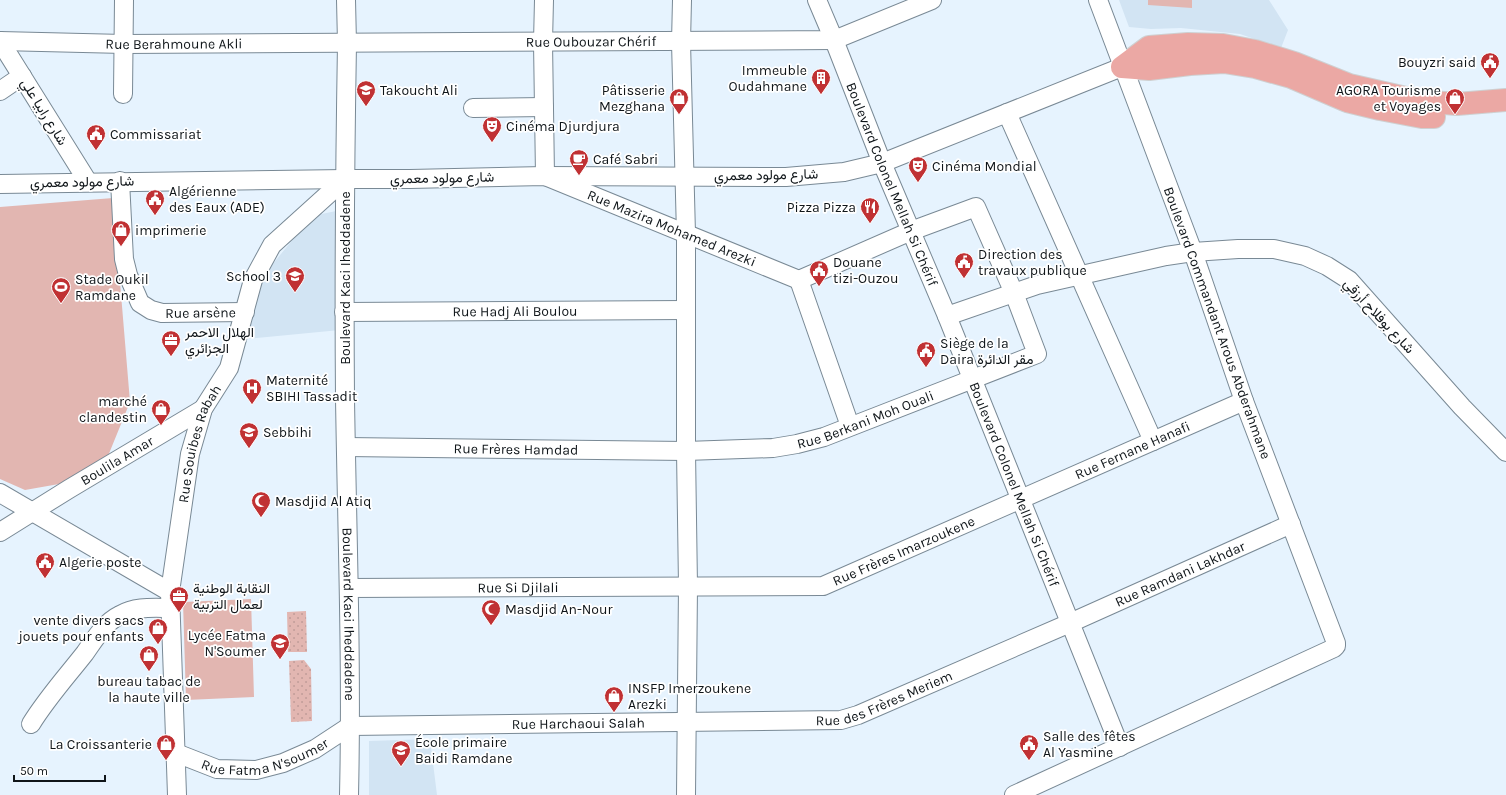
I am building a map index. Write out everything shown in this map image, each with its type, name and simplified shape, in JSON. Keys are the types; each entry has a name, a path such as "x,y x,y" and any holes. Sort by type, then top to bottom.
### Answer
{"main road":[{"path":"1122,67 1148,47 1188,44 1223,45 1262,53 1294,63 1350,85 1419,101 1457,104 1506,100"},
{"path":"1122,67 1149,70 1190,64 1224,62 1255,67 1291,77 1347,101 1422,117 1457,118 1506,113"}],"street":[{"path":"123,94 124,0"},
{"name":"Boulevard Kaci Iheddadene","path":"346,0 347,43 344,312 349,588 349,795"},
{"path":"544,0 543,42 545,176"},
{"path":"682,0 681,42 686,176 686,451 688,586 686,795"},
{"name":"Boulevard Colonel Mellah Si Chérif","path":"817,0 882,163 947,316 1120,748"},
{"path":"834,40 932,0"},
{"name":"Boulevard Commandant Arous Abderahmane","path":"1098,0 1193,252 1244,401 1336,646 1120,748"},
{"name":"Rue Oubouzar Chérif","path":"347,43 834,40"},
{"name":"Rue Berahmoune Akli","path":"0,41 124,44 347,43"},
{"name":"شارع رابيا علي","path":"0,41 88,182"},
{"name":"شارع مولود معمري","path":"0,184 120,181 410,179 545,176 786,177 844,172 882,163 1122,67"},
{"path":"0,91 22,76"},
{"path":"473,108 544,107"},
{"path":"1006,113 1153,441"},
{"name":"Rue Mazira Mohamed Arezki","path":"545,176 799,280"},
{"name":"Rue Souibes Rabah","path":"177,795 170,600 190,454 203,409 229,368 253,280 272,245 345,179"},
{"name":"Rue arsène","path":"120,181 124,259 128,275 140,303 151,310 162,314 245,312"},
{"path":"850,426 799,280 911,231 976,207 1014,294"},
{"name":"شارع بوفلاح أرزقي","path":"947,316 1037,286 1166,256 1193,252 1238,249 1274,249 1305,256 1327,266 1349,280 1456,401 1506,452"},
{"name":"Rue Berkani Moh Ouali","path":"686,451 773,448 824,437 972,378 1037,354 1014,294"},
{"name":"Rue Hadj Ali Boulou","path":"344,312 686,310"},
{"name":"Rue Fernane Hanafi","path":"1021,499 1244,401"},
{"name":"Boulila Amar","path":"0,532 203,409"},
{"name":"Rue Frères Hamdad","path":"346,447 686,451"},
{"path":"0,493 170,600"},
{"name":"Rue Frères Imarzoukene","path":"688,586 823,586 1021,499"},
{"name":"Rue Ramdani Lakhdar","path":"1070,623 1291,524"},
{"name":"Rue Si Djilali","path":"349,588 688,586"},
{"path":"31,724 61,681 104,626 120,614 170,600"},
{"name":"Rue des Frères Meriem","path":"686,723 841,720 858,715 1070,623"},
{"name":"Rue Harchaoui Salah","path":"350,726 686,723"},
{"name":"Rue Fatma N'soumer","path":"176,753 217,769 256,770 283,763 315,749 350,726"},
{"path":"1014,795 1120,748"}],"shaded area":[{"path":"1119,0 1269,0 1288,30 1281,48 1240,34 1181,28 1151,29 1129,27"},
{"path":"1148,0 1192,0 1192,8 1148,5"},
{"name":"Stade Oukil Ramdane","path":"113,198 130,402 108,456 59,484 25,490 0,479 0,207"},
{"path":"341,210 340,330 246,339 254,287 312,216"},
{"path":"251,599 254,697 186,700 183,602"},
{"path":"306,611 307,652 288,652 287,612"},
{"path":"304,660 311,669 312,721 291,722 289,661"},
{"name":"École primaire Baidi Ramdane","path":"430,739 437,795 369,795 369,741"}],"place":[{"name":"Bouyzri said","path":"1490,79"},
{"name":"Immeuble Oudahmane","path":"821,95"},
{"name":"Takoucht Ali","path":"366,107"},
{"name":"Pâtisserie Mezghana","path":"679,115"},
{"name":"AGORA Tourisme et Voyages","path":"1455,115"},
{"name":"Cinéma Djurdjura","path":"492,143"},
{"name":"Commissariat","path":"96,151"},
{"name":"Café Sabri","path":"579,176"},
{"name":"Cinéma Mondial","path":"918,183"},
{"name":"Algérienne des Eaux (ADE)","path":"155,216"},
{"name":"Pizza Pizza","path":"870,224"},
{"name":"imprimerie","path":"121,247"},
{"name":"Direction des travaux publique","path":"964,279"},
{"name":"Douane tizi-Ouzou","path":"819,287"},
{"name":"School 3","path":"295,293"},
{"name":"Stade Oukil Ramdane","path":"61,304"},
{"name":"الهلال الاحمر الجزائري","path":"171,357"},
{"name":"Siège de la Daira مقر الدائرة","path":"926,368"},
{"name":"Maternité SBIHI Tassadit","path":"252,405"},
{"name":"marché clandestin","path":"161,426"},
{"name":"Sebbihi","path":"249,449"},
{"name":"Masdjid Al Atiq","path":"261,518"},
{"name":"Algerie poste","path":"45,579"},
{"name":"النقابة الوطنية لعمال التربية","path":"179,613"},
{"name":"Masdjid An-Nour","path":"491,626"},
{"name":"vente divers sacs jouets pour enfants","path":"158,645"},
{"name":"Lycée Fatma N'Soumer","path":"280,660"},
{"name":"bureau tabac de la haute ville","path":"149,672"},
{"name":"INSFP Imerzoukene Arezki","path":"614,713"},
{"name":"La Croissanterie","path":"166,761"},
{"name":"Salle des fêtes Al Yasmine","path":"1029,761"},
{"name":"École primaire Baidi Ramdane","path":"401,767"}]}
